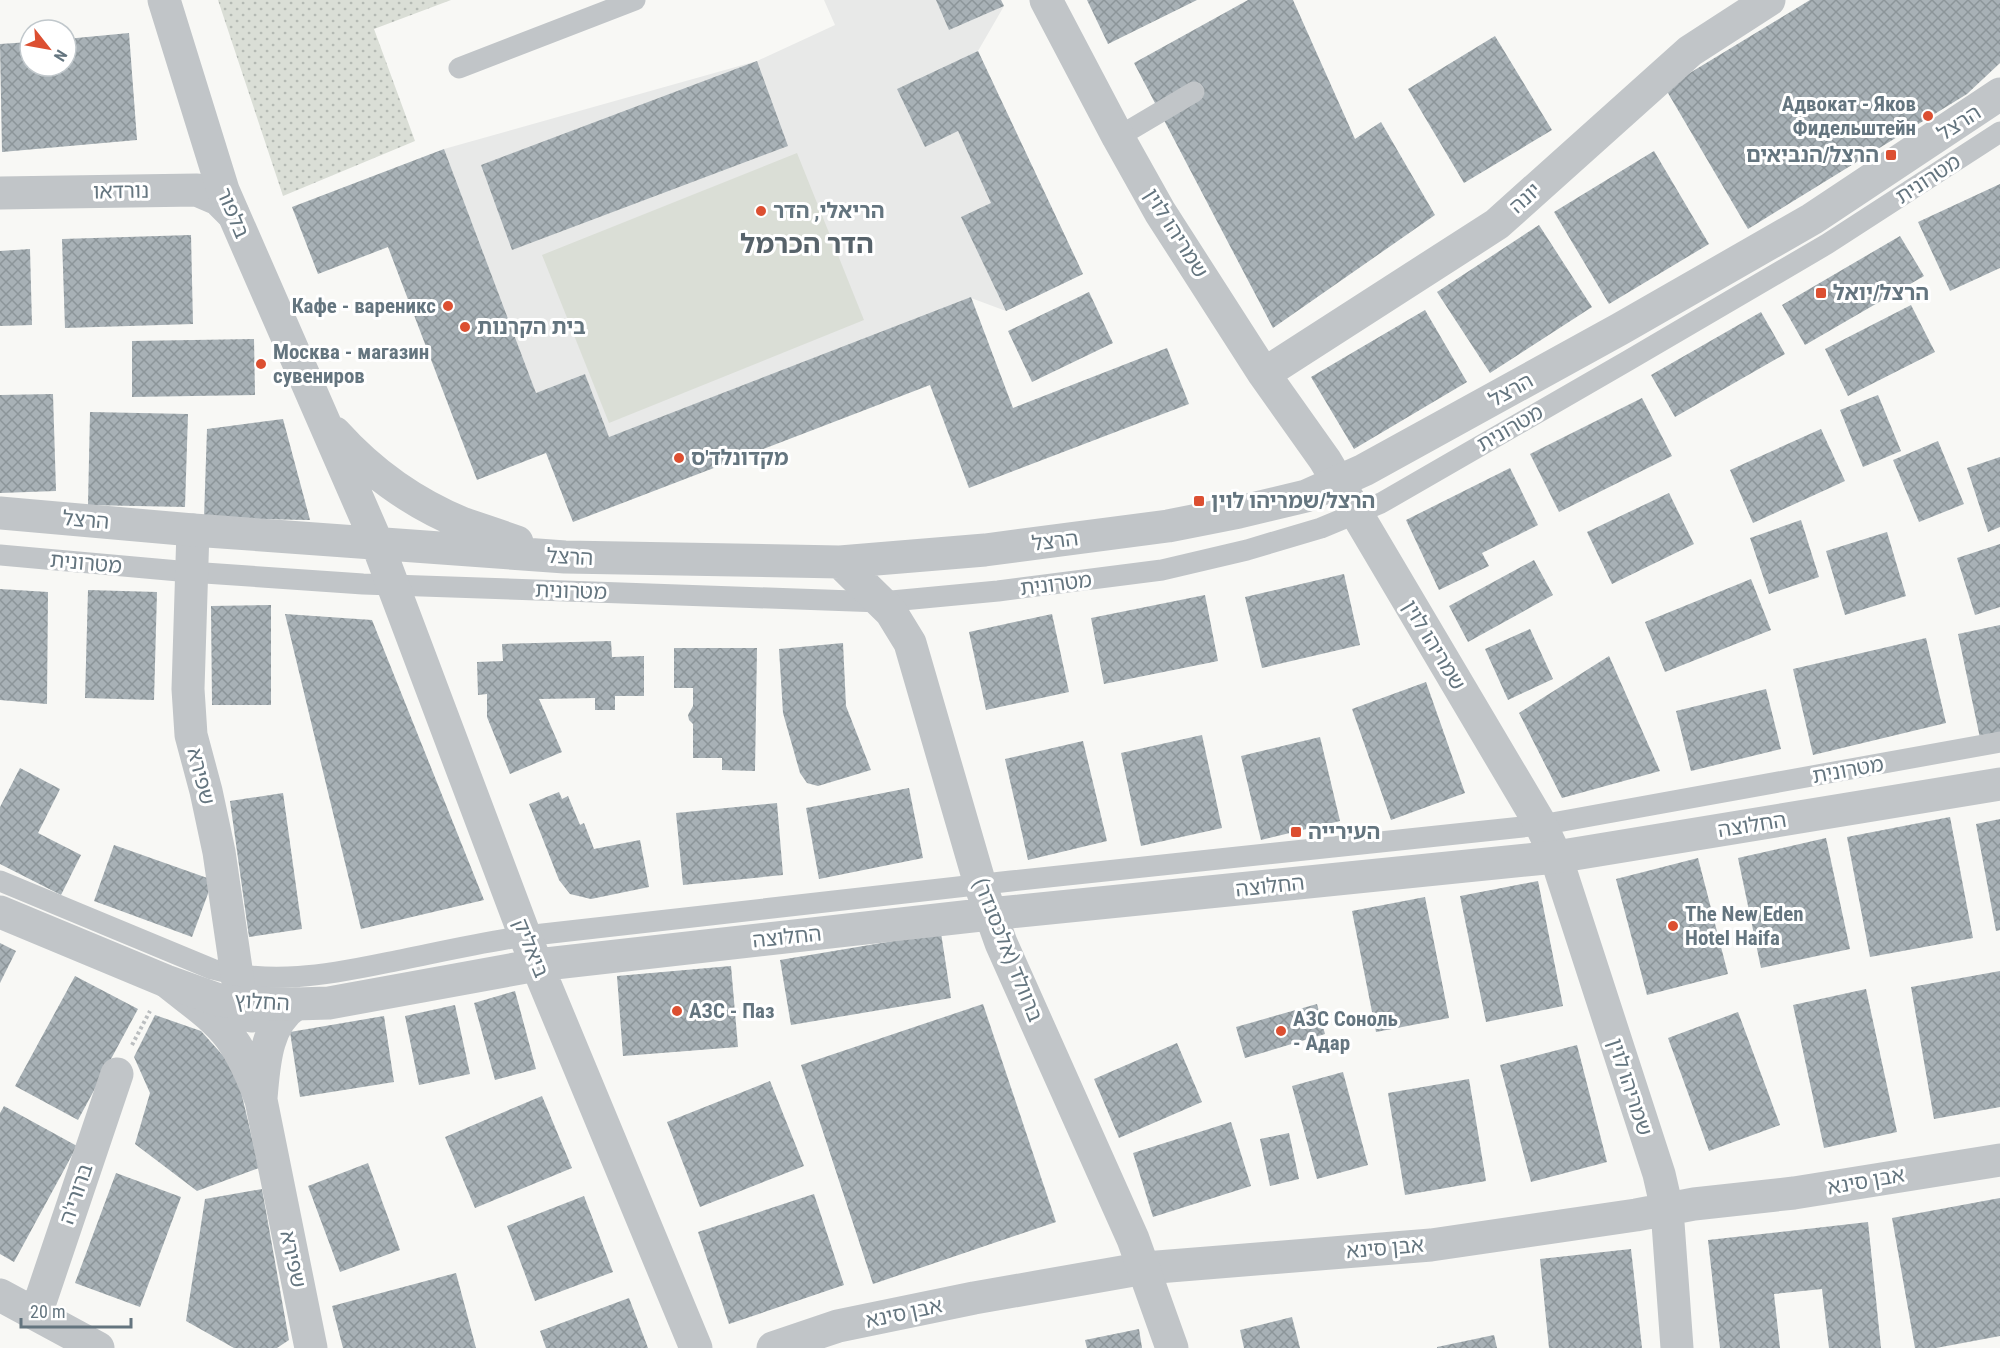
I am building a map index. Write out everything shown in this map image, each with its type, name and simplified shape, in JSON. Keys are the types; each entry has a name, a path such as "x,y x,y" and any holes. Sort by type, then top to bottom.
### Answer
{"street":[{"name":"בלפור","path":"164,0 217,173 233,214 377,543"},
{"name":"שמריהו לוין","path":"1046,0 1160,212 1264,374 1325,460 1541,825 1556,857 1659,1174 1666,1209 1677,1348"},
{"name":"יונה","path":"1264,374 1497,224 1690,51 1769,0"},
{"name":"הרצל","path":"0,513 193,530 565,557 840,562 985,550 1168,526 1239,512 1306,496 1339,483 1590,346 1812,219 2000,94"},
{"name":"נורדאו","path":"0,193 187,189 210,195 233,214"},
{"name":"בלפור","path":"322,419 364,462 413,499 465,524 565,557"},
{"name":"שפירא","path":"193,530 188,689 191,735 219,852 243,998"},
{"name":"ביאליק","path":"377,543 531,950 696,1348"},
{"name":"ברוולד (אלכסנדר)","path":"840,562 881,602 896,620 910,643 985,899 1001,943 1145,1268 1172,1348"},
{"name":"החלוצה","path":"531,950 985,899 1556,857 2000,784"},
{"name":"החלוץ","path":"0,912 166,981 219,1000 243,998 296,1004 329,1003 531,950"},
{"name":"שפירא","path":"166,981 206,1013 230,1037 244,1061 261,1100 311,1348"},
{"name":"שפירא","path":"261,1100 263,1073 272,1036 280,1017 296,1004"},
{"name":"ברורי'ה","path":"36,1314 117,1074"},
{"name":"אבן סינא","path":"773,1348 838,1326 974,1298 1145,1268 1431,1245 1666,1209 1794,1193 2000,1160"},
{"path":"0,1294 98,1348"}],"lane":[{"path":"459,68 635,0"},
{"path":"1118,137 1194,92"},
{"name":"מטרונית","path":"0,555 190,572 392,585 881,602 998,591 1162,570 1247,550 1321,528 1381,502 1827,244 2000,132"},
{"path":"910,643 914,617 928,597"},
{"name":"מטרונית","path":"985,899 1541,825 2000,742"},
{"path":"0,880 212,969 243,998 279,978 324,975 493,941 531,950"}],"path":[{"path":"117,1074 166,981"}],"shaded area":[{"path":"218,0 451,0 374,29 415,141 283,196"},
{"name":"הריאלי, הדר","path":"824,0 1001,0 1004,6 978,51 1083,274 1006,311 971,298 609,437 585,374 536,393 444,149 757,61 835,25"},
{"path":"797,153 864,320 609,423 542,255"}],"building":[{"path":"936,0 1001,0 1004,6 949,30"},
{"path":"1087,0 1197,0 1108,44"},
{"path":"1248,0 1293,0 1355,139 1381,122 1435,215 1273,328 1134,63"},
{"path":"1810,0 2000,0 2000,63 1967,94 1748,229 1665,88"},
{"path":"129,33 137,140 2,152 0,44 18,43 18,78 78,78 78,38"},
{"path":"1495,36 1552,130 1464,183 1408,89"},
{"path":"978,51 1083,274 1006,311 961,217 991,203 958,131 925,147 897,89"},
{"path":"757,61 788,146 512,250 481,165"},
{"name":"בית הקרנות","path":"444,149 536,393 585,374 609,437 971,297 1013,408 1167,348 1189,404 969,488 930,385 573,522 546,453 477,480 388,247 318,274 292,207"},
{"path":"1654,151 1709,244 1609,304 1554,212"},
{"path":"2000,184 2000,268 1950,291 1918,222"},
{"path":"1539,225 1592,307 1490,373 1437,292"},
{"path":"191,235 193,324 65,328 62,239"},
{"path":"1900,236 1924,276 1805,345 1782,305"},
{"path":"30,249 32,325 0,326 0,251"},
{"path":"1089,292 1113,343 1032,382 1008,331"},
{"path":"1911,305 1935,352 1848,396 1825,349"},
{"path":"1425,310 1467,382 1354,449 1311,377"},
{"path":"1761,312 1785,354 1675,417 1651,375"},
{"path":"254,339 255,395 132,397 132,341"},
{"path":"53,394 56,491 0,493 0,395"},
{"path":"1878,395 1901,451 1863,467 1840,410"},
{"path":"1642,398 1672,456 1559,512 1530,454"},
{"path":"90,412 188,414 185,507 88,505"},
{"path":"283,419 310,520 204,518 207,429"},
{"path":"1821,429 1845,481 1753,523 1730,470"},
{"path":"1938,441 1964,504 1919,522 1893,460"},
{"path":"2000,457 2000,527 1988,532 1967,468"},
{"path":"1510,468 1538,525 1482,553 1489,566 1439,590 1406,520"},
{"path":"1669,493 1694,544 1612,584 1587,532"},
{"path":"1801,520 1819,577 1769,594 1750,538"},
{"path":"1887,532 1906,596 1845,615 1826,551"},
{"path":"2000,544 2000,607 1975,615 1957,558"},
{"path":"1534,560 1553,595 1468,642 1449,606"},
{"path":"1344,574 1360,645 1262,668 1245,597"},
{"path":"1751,579 1771,630 1665,672 1645,622"},
{"path":"0,589 48,592 47,704 0,700"},
{"path":"88,590 157,592 154,700 85,698"},
{"path":"1205,595 1218,661 1104,684 1091,618"},
{"path":"271,605 271,705 212,705 211,606"},
{"path":"285,614 372,620 484,900 361,929"},
{"path":"1052,614 1069,692 986,710 969,632"},
{"path":"2000,625 2000,734 1980,738 1958,634"},
{"path":"1530,629 1553,679 1508,700 1485,649"},
{"path":"1926,638 1946,723 1813,755 1793,669"},
{"path":"611,641 612,657 644,656 644,696 615,696 615,710 595,710 595,698 539,699 562,752 510,774 487,717 487,694 478,695 477,662 503,661 502,644"},
{"path":"843,643 846,706 871,770 818,786 807,783 800,773 783,713 779,649"},
{"path":"674,648 757,648 755,771 722,770 722,758 693,758 693,724 688,715 693,706 693,688 674,688"},
{"path":"1609,656 1660,771 1562,798 1519,713"},
{"path":"1426,682 1465,793 1391,820 1352,709"},
{"path":"1766,689 1781,749 1691,771 1676,711"},
{"path":"1202,735 1222,828 1141,846 1121,753"},
{"path":"1320,737 1340,821 1261,840 1241,756"},
{"path":"1083,741 1107,841 1028,860 1005,759"},
{"path":"20,768 60,789 38,833 81,855 61,895 0,864 0,807"},
{"path":"909,788 923,858 819,879 806,808"},
{"path":"559,792 562,799 568,796 580,825 584,823 594,849 640,840 649,887 591,899 570,894 559,880 529,804"},
{"path":"283,793 302,929 249,937 230,801"},
{"path":"777,803 783,875 683,885 676,813"},
{"path":"1950,817 1973,938 1870,957 1847,837"},
{"path":"2000,819 2000,930 1996,931 1976,824"},
{"path":"1826,838 1850,949 1761,968 1738,858"},
{"path":"114,845 213,880 192,937 94,901"},
{"name":"The New Eden Hotel Haifa","path":"1698,858 1728,974 1647,995 1616,879"},
{"path":"1538,881 1563,1006 1486,1022 1460,896"},
{"path":"1425,897 1449,1018 1376,1032 1352,911"},
{"path":"941,933 951,998 791,1025 780,960"},
{"path":"0,943 16,951 0,983"},
{"name":"АЗС - Паз","path":"731,966 738,1047 623,1056 617,976"},
{"path":"2000,971 2000,1107 1934,1119 1911,987"},
{"path":"75,976 138,1009 78,1120 15,1086"},
{"path":"1866,989 1897,1132 1824,1148 1793,1005"},
{"path":"515,991 536,1069 495,1080 474,1003"},
{"path":"983,1004 1056,1222 873,1284 801,1065"},
{"name":"АЗС Соноль - Адар","path":"1317,1004 1325,1034 1245,1058 1236,1027"},
{"path":"455,1005 470,1074 419,1085 405,1016"},
{"path":"1738,1012 1780,1125 1709,1151 1668,1038"},
{"path":"155,1015 201,1031 236,1070 259,1168 197,1191 135,1144 150,1093 134,1057"},
{"path":"384,1016 394,1082 300,1097 290,1032"},
{"path":"1177,1043 1202,1102 1119,1138 1094,1079"},
{"path":"1577,1045 1607,1162 1531,1182 1500,1065"},
{"path":"1343,1072 1368,1165 1317,1179 1292,1086"},
{"path":"1469,1079 1486,1181 1405,1195 1388,1093"},
{"path":"770,1081 804,1166 700,1207 667,1122"},
{"path":"542,1096 572,1168 475,1208 445,1137"},
{"path":"4,1106 77,1146 14,1262 0,1254 0,1113"},
{"path":"1231,1122 1251,1186 1153,1217 1133,1153"},
{"path":"1289,1133 1299,1179 1270,1186 1260,1139"},
{"path":"368,1163 400,1250 340,1272 308,1186"},
{"path":"116,1173 181,1197 140,1307 75,1283"},
{"path":"262,1189 289,1340 277,1348 234,1348 186,1321 205,1199"},
{"path":"814,1194 844,1285 729,1324 698,1232"},
{"path":"584,1196 613,1272 535,1301 507,1226"},
{"path":"2000,1198 2000,1336 1936,1348 1915,1348 1892,1218"},
{"path":"1868,1222 1881,1348 1829,1348 1822,1289 1774,1294 1780,1348 1720,1348 1708,1240"},
{"path":"1631,1249 1642,1348 1549,1348 1540,1259"},
{"path":"456,1273 476,1348 343,1348 332,1306"},
{"path":"629,1298 648,1348 546,1348 540,1331"},
{"path":"1292,1317 1300,1348 1244,1348 1240,1330"},
{"path":"1139,1329 1142,1348 1087,1348 1085,1340"},
{"path":"1494,1335 1497,1348 1437,1348 1437,1347"}],"place":[{"name":"Адвокат - Яков Фидельштейн","path":"1928,116"},
{"name":"הרצל/הנביאים","path":"1891,155"},
{"name":"הריאלי, הדר","path":"761,211"},
{"name":"הרצל/יואל","path":"1821,293"},
{"name":"Кафе - вареникс","path":"448,306"},
{"name":"בית הקרנות","path":"465,327"},
{"name":"Москва - магазин сувениров","path":"261,364"},
{"name":"מקדונלד'ס","path":"679,458"},
{"name":"הרצל/שמריהו לוין","path":"1199,501"},
{"name":"העירייה","path":"1296,832"},
{"name":"The New Eden Hotel Haifa","path":"1673,926"},
{"name":"АЗС - Паз","path":"677,1011"},
{"name":"АЗС Соноль - Адар","path":"1281,1031"}],"district":[{"name":"הדר הכרמל","path":"807,244"}]}
